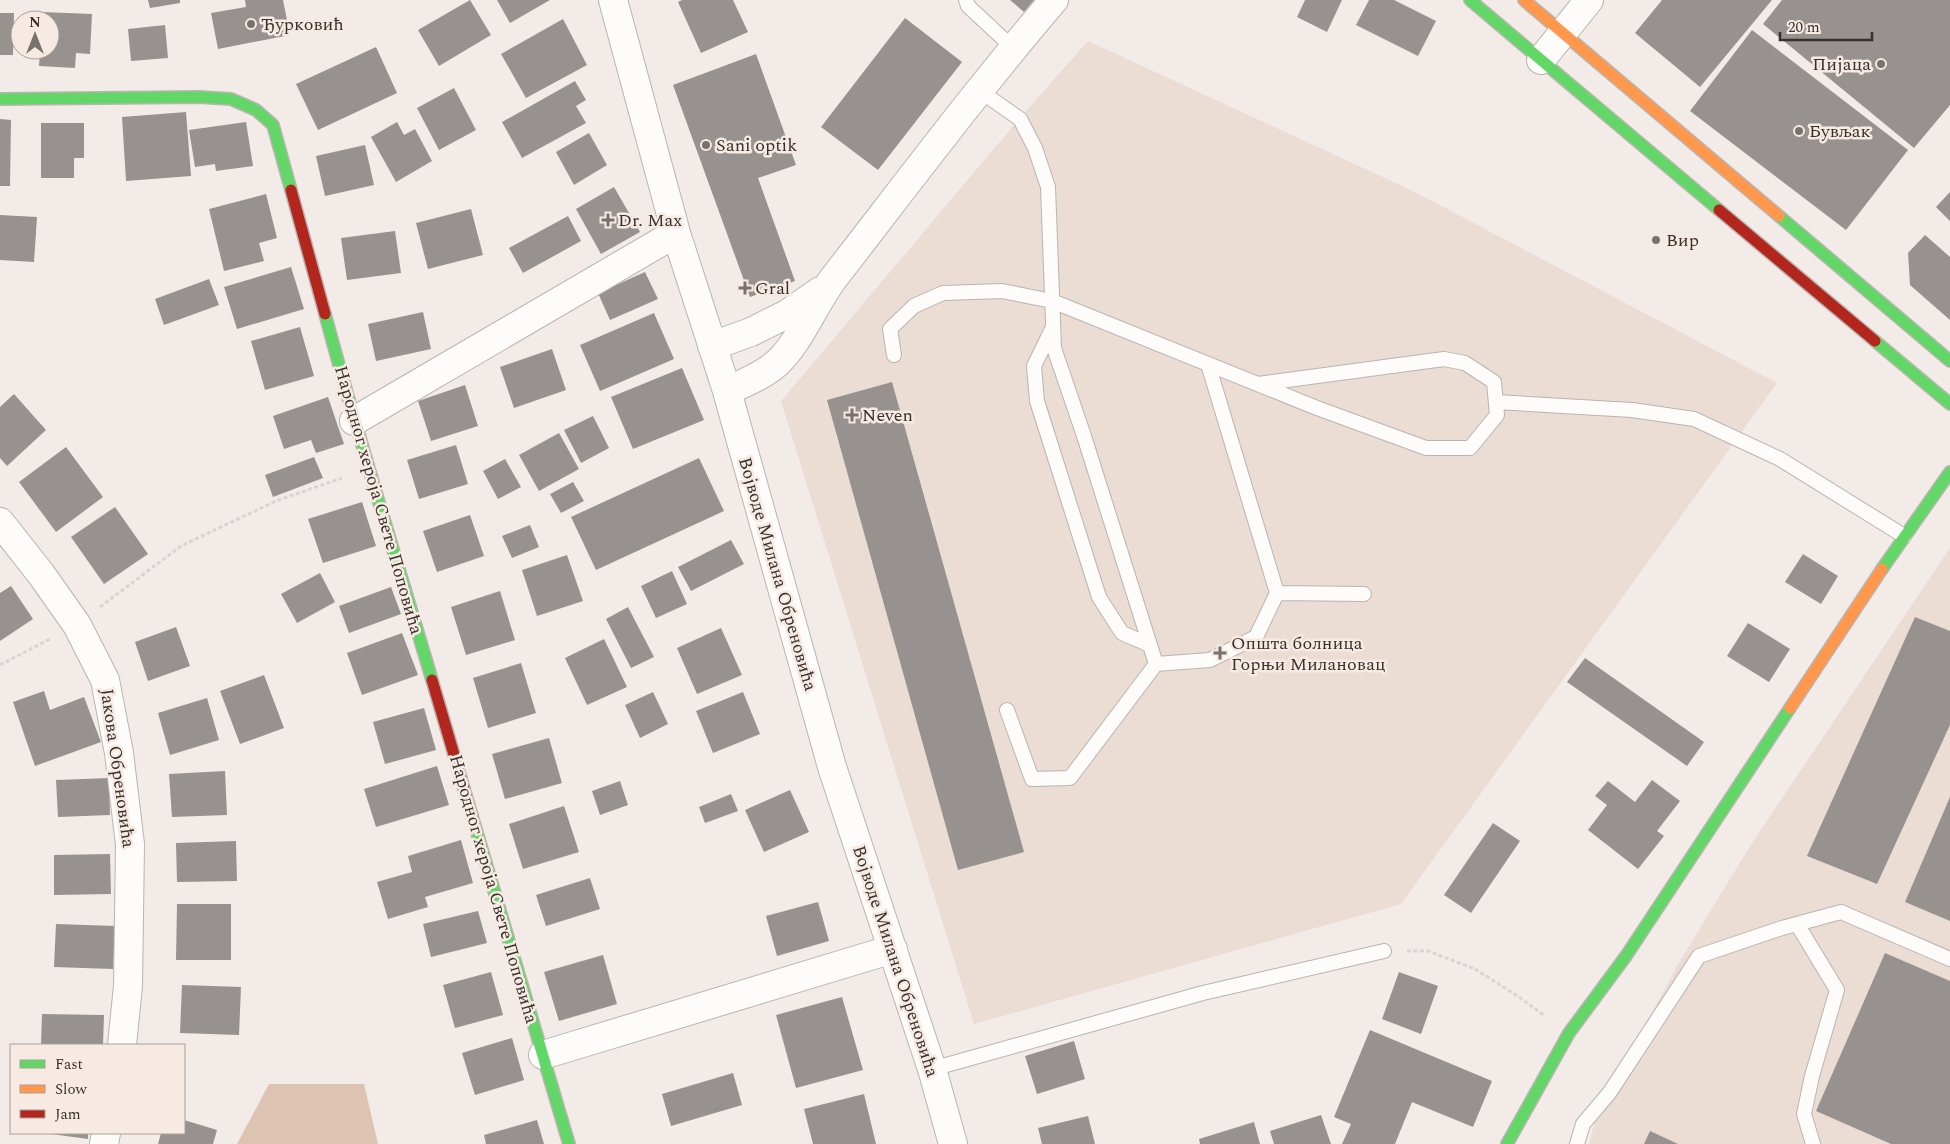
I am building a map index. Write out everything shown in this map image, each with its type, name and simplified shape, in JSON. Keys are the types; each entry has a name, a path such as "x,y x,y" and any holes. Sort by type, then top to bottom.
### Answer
{"street":[{"name":"Војводе Милана Обреновића","path":"613,0 676,233 727,391 832,767 932,1069 953,1144"},
{"path":"727,391 761,375 778,363 796,339 829,285 1013,48 1054,0"},
{"path":"1470,0 1950,404"},
{"path":"1524,0 1950,361"},
{"path":"1541,60 1589,0"},
{"name":"Народног хероја Свете Поповића","path":"0,99 199,97 231,99 256,110 273,125 354,422 370,469 569,1144"},
{"path":"354,422 676,233"},
{"path":"712,346 751,332 780,318 829,285"},
{"path":"1506,1144 1569,1033 1626,956 1904,536 1950,472"},
{"name":"Јакова Обреновића","path":"0,522 41,574 77,625 105,680 119,753 130,844 128,986 122,1044"},
{"path":"543,1055 893,949"}],"lane":[{"path":"966,0 968,6 1013,48"},
{"path":"980,91 1020,119 1035,148 1048,187 1054,348 1084,436 1156,664"},
{"path":"894,355 890,329 914,306 942,293 1002,291 1052,302 1317,408 1426,448 1470,448 1497,415 1494,382 1465,363 1444,359 1258,384"},
{"path":"1054,327 1034,366 1036,402 1099,597 1122,633 1150,645"},
{"path":"1007,710 1032,779 1070,778 1156,664 1210,660 1256,637 1277,593 1208,364"},
{"path":"1496,402 1632,410 1694,419 1780,459 1904,536"},
{"path":"1277,593 1364,594"},
{"path":"1577,1144 1583,1124 1610,1092 1699,956 1841,912 1950,959"},
{"path":"1798,924 1837,990 1812,1076 1804,1114 1813,1144"},
{"path":"932,1069 1203,993 1384,950"}],"path":[{"path":"0,665 77,625 181,546 276,501 370,469"},
{"path":"1384,950 1428,950 1474,970 1519,997 1569,1033"}],"shaded area":[{"name":"Општа болница Горњи Милановац","path":"1088,41 1413,191 1777,383 1401,904 974,1024 781,401 1019,119"},
{"path":"1950,548 1950,1144 1589,1144 1596,1116 1678,964 1752,843"},
{"path":"269,1084 364,1084 378,1144 237,1144"}],"building":[{"path":"148,0 180,0 180,3 150,8"},
{"name":"Ђурковић","path":"245,0 283,0 290,35 218,49 211,13 246,7"},
{"path":"470,0 491,35 439,66 418,30"},
{"path":"497,0 550,0 510,23"},
{"path":"682,0 733,0 748,32 701,53 678,2"},
{"path":"1010,0 1034,0 1024,12"},
{"path":"1305,0 1342,0 1327,32 1297,17"},
{"path":"1369,0 1394,0 1436,21 1418,56 1356,25"},
{"path":"1662,0 1772,0 1700,87 1635,33"},
{"name":"Пијаца","path":"1782,0 1950,0 1950,105 1914,148 1763,24"},
{"path":"0,13 10,13 10,55 0,55"},
{"path":"60,13 92,14 90,54 76,53 75,68 39,66 39,60 60,60"},
{"path":"905,18 962,62 878,170 821,127"},
{"path":"563,19 587,65 526,98 501,54"},
{"path":"165,25 168,58 131,61 128,29"},
{"name":"Бувљак","path":"1752,30 1908,150 1846,230 1690,111"},
{"path":"376,47 397,93 318,130 296,84"},
{"path":"756,54 796,165 758,178 795,281 750,297 673,85"},
{"path":"575,81 586,100 576,106 586,123 522,158 502,122"},
{"path":"454,88 476,130 439,150 417,108"},
{"path":"186,112 191,176 126,181 122,117"},
{"path":"0,119 11,120 10,186 0,186"},
{"path":"246,122 253,166 216,171 215,164 195,167 189,130"},
{"path":"397,122 404,135 415,129 432,161 396,182 371,137"},
{"path":"41,123 84,123 84,158 74,158 74,178 41,178"},
{"path":"589,133 607,165 574,185 556,152"},
{"path":"365,145 374,185 325,196 316,156"},
{"name":"Dr. Max","path":"614,187 640,232 601,254 576,209"},
{"path":"1950,192 1950,221 1936,207"},
{"path":"266,194 277,238 259,243 264,261 224,271 209,209"},
{"path":"471,209 483,255 428,269 416,223"},
{"path":"0,215 37,217 34,262 0,260"},
{"path":"568,216 581,241 523,273 509,248"},
{"path":"395,231 401,273 347,280 341,238"},
{"path":"1925,235 1950,257 1950,320 1910,285 1908,253"},
{"path":"291,267 304,309 237,329 224,287"},
{"path":"645,272 658,299 610,320 598,293"},
{"path":"209,279 219,305 164,325 155,299"},
{"path":"423,312 431,349 376,361 368,324"},
{"path":"654,313 674,359 600,391 580,345"},
{"path":"300,327 314,376 265,390 251,341"},
{"path":"552,349 566,390 514,408 500,367"},
{"path":"682,368 704,420 633,449 611,397"},
{"path":"892,382 1024,852 958,870 827,400"},
{"path":"465,385 478,426 431,441 418,401"},
{"path":"14,394 46,430 7,466 0,458 0,407"},
{"path":"328,397 344,444 316,453 311,440 284,449 273,416"},
{"path":"593,416 609,448 581,463 564,430"},
{"path":"559,433 579,469 539,491 519,455"},
{"path":"456,445 468,484 419,499 407,460"},
{"path":"66,447 103,497 56,532 19,482"},
{"path":"314,457 323,478 273,497 265,475"},
{"path":"699,458 724,511 596,570 571,517"},
{"path":"505,459 521,487 498,499 483,471"},
{"path":"573,482 584,501 561,513 550,494"},
{"path":"362,502 376,546 323,563 308,519"},
{"path":"115,507 148,554 104,584 71,537"},
{"path":"470,515 484,556 437,572 423,531"},
{"path":"530,525 539,547 512,558 502,536"},
{"path":"731,540 744,564 691,591 678,567"},
{"path":"1803,554 1838,576 1821,604 1785,582"},
{"path":"567,555 583,601 537,616 522,570"},
{"path":"672,571 687,604 656,618 641,586"},
{"path":"320,573 335,602 297,623 281,594"},
{"path":"11,586 33,619 0,641 0,593"},
{"path":"391,587 401,614 349,633 339,606"},
{"path":"500,591 515,640 466,655 451,607"},
{"path":"628,607 654,657 631,668 606,619"},
{"path":"1915,617 1950,631 1950,725 1877,884 1807,856"},
{"path":"1748,623 1790,649 1769,682 1727,656"},
{"path":"176,627 190,666 148,681 135,642"},
{"path":"721,628 742,675 697,694 677,648"},
{"path":"402,633 418,675 362,695 347,653"},
{"path":"604,639 627,687 587,705 565,658"},
{"path":"1585,658 1704,742 1687,766 1567,682"},
{"path":"521,663 536,713 488,728 473,678"},
{"path":"264,675 284,728 240,744 220,691"},
{"path":"44,691 50,710 84,697 101,742 35,766 13,702"},
{"path":"653,692 668,724 640,738 625,705"},
{"path":"743,692 760,734 713,753 696,711"},
{"path":"207,698 219,740 170,755 158,713"},
{"path":"424,708 436,750 385,764 373,722"},
{"path":"549,738 562,783 505,799 492,754"},
{"path":"437,766 449,805 376,827 364,789"},
{"path":"225,771 227,815 172,817 169,774"},
{"path":"109,778 110,815 58,817 56,780"},
{"path":"1652,780 1680,801 1657,831 1664,836 1638,869 1588,830 1607,805 1595,796 1608,781 1635,802"},
{"path":"620,781 628,805 600,815 592,791"},
{"path":"790,790 809,832 764,852 745,810"},
{"path":"731,794 738,811 705,823 699,807"},
{"path":"1950,797 1950,921 1905,902"},
{"path":"564,806 579,852 523,869 509,824"},
{"path":"1493,823 1520,841 1471,913 1444,895"},
{"path":"461,840 473,883 425,897 428,907 388,919 377,882 412,872 408,856"},
{"path":"236,841 237,881 177,882 176,843"},
{"path":"110,854 111,894 54,895 54,855"},
{"path":"590,878 600,909 546,926 536,895"},
{"path":"818,902 829,941 777,956 766,916"},
{"path":"177,904 231,904 231,960 176,960"},
{"path":"478,911 487,943 431,957 423,924"},
{"path":"56,924 115,926 113,969 54,967"},
{"path":"1885,953 1950,981 1950,1144 1891,1144 1816,1111"},
{"path":"603,955 617,1004 559,1021 544,972"},
{"path":"491,972 503,1015 455,1028 443,985"},
{"path":"1399,972 1438,986 1421,1034 1382,1019"},
{"path":"182,985 241,987 239,1035 180,1033"},
{"path":"842,997 863,1070 796,1088 776,1015"},
{"path":"42,1014 104,1015 103,1044 41,1044"},
{"path":"1370,1030 1492,1081 1473,1127 1412,1102 1395,1144 1342,1144 1351,1124 1334,1117"},
{"path":"512,1038 524,1080 475,1095 462,1053"},
{"path":"1074,1041 1085,1079 1037,1094 1025,1056"},
{"path":"733,1073 742,1105 671,1126 662,1094"},
{"path":"864,1094 876,1144 813,1144 804,1109"},
{"path":"1321,1115 1331,1144 1274,1144 1270,1131"},
{"path":"1088,1116 1095,1144 1042,1144 1038,1128"},
{"path":"185,1120 217,1130 213,1144 158,1144 161,1134 185,1134"},
{"path":"537,1120 544,1144 486,1144 484,1135"},
{"path":"1254,1122 1260,1144 1200,1144 1199,1139"},
{"path":"1650,1131 1678,1144 1644,1144"},
{"path":"51,1134 88,1134 88,1139"}],"traffic: fast":[{"path":"1470,0 1719,210"},
{"path":"0,99 199,97 231,99 256,110 273,125 291,190"},
{"path":"1779,216 1950,361"},
{"path":"325,314 432,680"},
{"path":"1875,341 1950,404"},
{"path":"1882,569 1950,472"},
{"path":"1507,1144 1569,1033 1626,956 1790,708"},
{"path":"472,816 569,1144"}],"traffic: slow":[{"path":"1524,0 1779,216"},
{"path":"1790,708 1882,569"}],"traffic: jam":[{"path":"291,190 325,314"},
{"path":"1719,210 1875,341"},
{"path":"432,680 472,816"}],"place":[{"name":"Ђурковић","path":"251,24"},
{"name":"Пијаца","path":"1881,64"},
{"name":"Бувљак","path":"1799,131"},
{"name":"Sani optik","path":"706,145"},
{"name":"Dr. Max","path":"608,220"},
{"name":"Вир","path":"1656,240"},
{"name":"Gral","path":"745,288"},
{"name":"Neven","path":"852,415"},
{"name":"Општа болница Горњи Милановац","path":"1220,653"}]}
